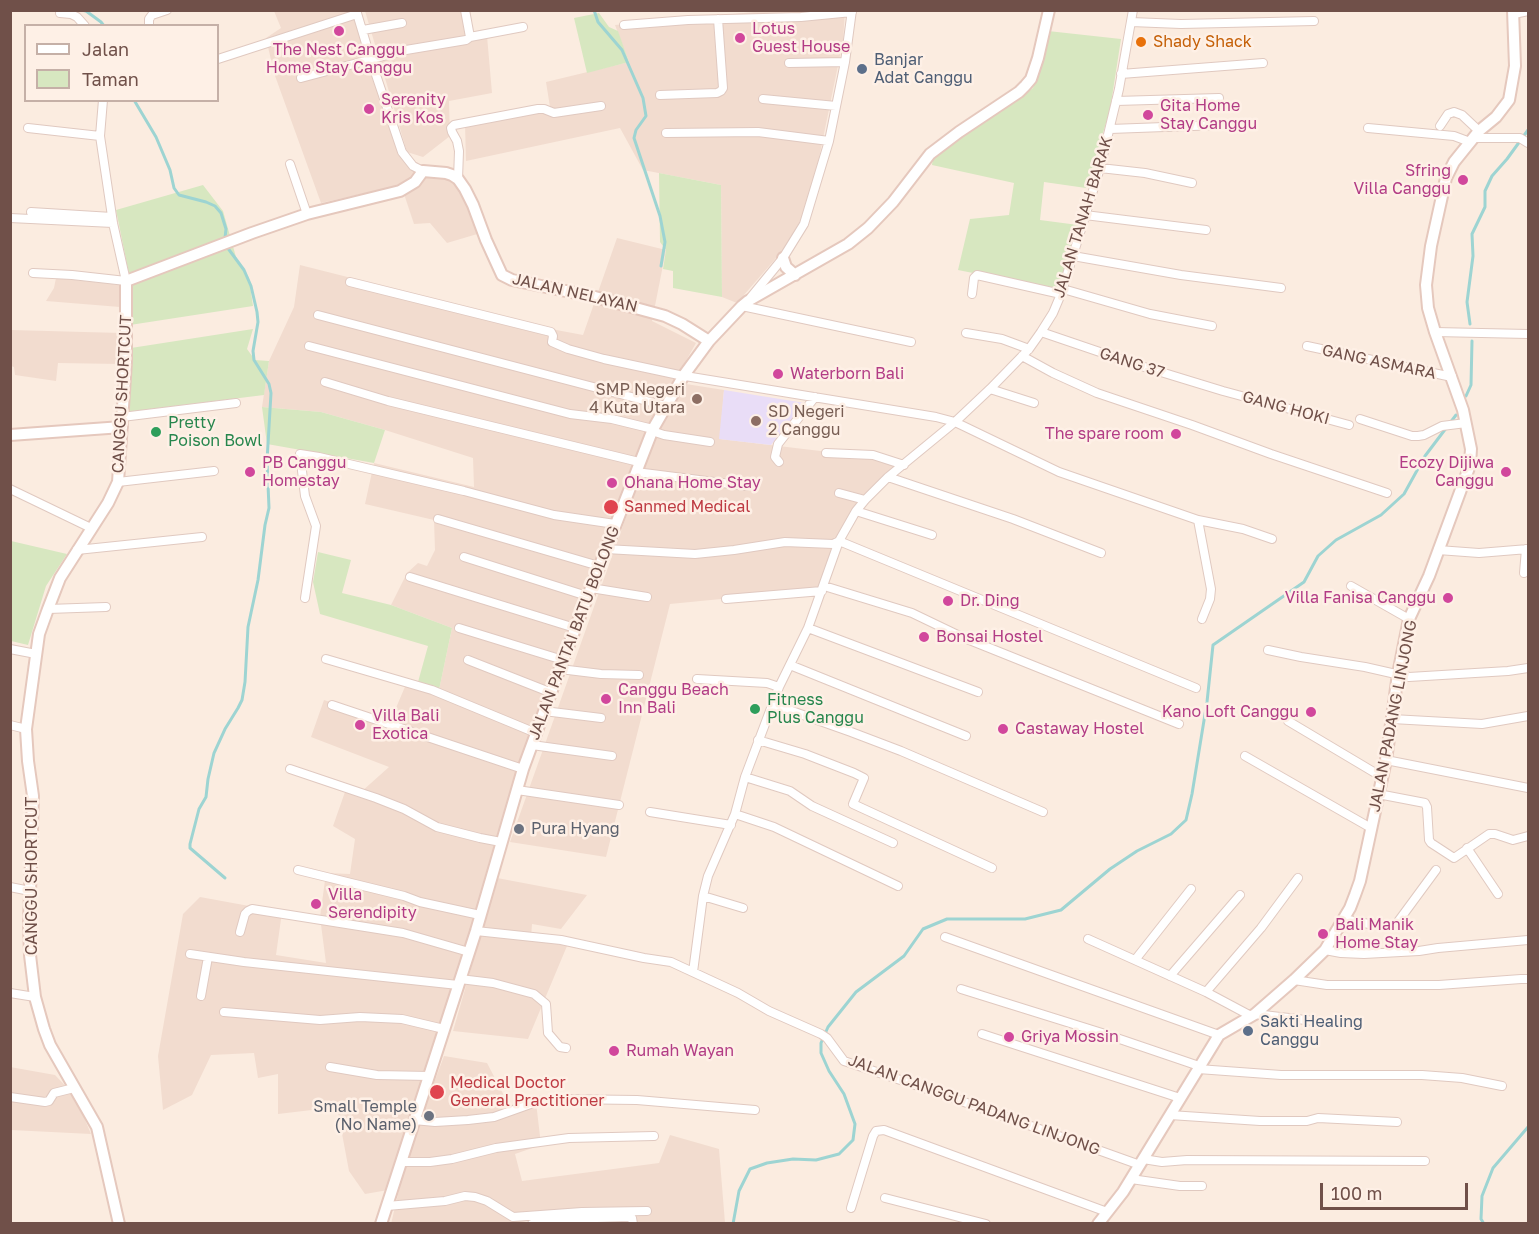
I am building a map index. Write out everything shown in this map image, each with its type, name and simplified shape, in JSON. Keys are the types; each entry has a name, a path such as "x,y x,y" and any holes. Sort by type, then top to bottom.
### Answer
{"street":[{"path":"148,24 152,15 166,10"},
{"path":"465,10 470,37"},
{"path":"745,303 848,244 868,228 893,202 930,154 1019,92 1031,79 1049,10"},
{"name":"JALAN TANAH BARAK","path":"693,972 703,896 708,876 731,825 745,777 778,687 808,628 839,542 856,511 865,500 888,477 955,422 990,389 1029,349 1053,313 1100,168 1116,101 1133,10"},
{"path":"624,25 688,20 801,17 852,11"},
{"name":"JALAN PANTAI BATU BOLONG","path":"381,1224 476,931 523,769 615,524 653,430 684,375 709,340 745,303 783,258 804,224 829,141 845,62 852,11"},
{"path":"1513,13 1528,11"},
{"path":"219,59 357,12 402,152 414,166 423,171 446,173 458,179"},
{"path":"60,13 78,17 83,24"},
{"name":"JALAN PADANG LINJONG","path":"1098,1224 1123,1192 1219,1035 1253,1015 1294,980 1324,950 1350,908 1360,881 1386,759 1398,674 1409,619 1429,576 1470,465 1471,449 1461,424 1452,377 1428,308 1426,285 1431,246 1446,178 1454,162 1509,100 1515,66 1513,13"},
{"path":"660,95 721,91 723,88 718,19"},
{"path":"1131,22 1181,24 1314,21"},
{"path":"363,30 402,23"},
{"path":"301,78 406,50 523,27"},
{"path":"789,63 845,62"},
{"path":"1121,74 1263,63"},
{"path":"1116,101 1219,98"},
{"path":"763,99 836,106"},
{"name":"CANGGU SHORTCUT","path":"103,102 100,136 113,220 126,281 126,362 118,482 108,503 60,578 48,609 39,634 26,729 33,796 30,955 35,997 50,1045 99,1134 119,1224"},
{"path":"458,179 459,151 451,128 454,125 538,109 554,113 601,106"},
{"path":"1440,126 1448,114 1455,112 1461,115 1474,137"},
{"path":"1110,129 1219,125"},
{"path":"28,128 100,136"},
{"path":"1368,128 1454,136 1520,138 1528,142"},
{"path":"666,133 758,132 829,141"},
{"path":"290,165 307,214"},
{"path":"1100,168 1145,173 1192,183"},
{"path":"33,273 126,281 307,214 400,191 415,182 423,171"},
{"name":"JALAN NELAYAN","path":"458,179 473,205 502,274 512,280 595,297 665,316 709,340"},
{"path":"31,212 113,220"},
{"path":"1086,215 1206,230"},
{"path":"10,218 113,220"},
{"path":"1073,256 1181,275 1281,288"},
{"path":"783,258 786,267 795,275"},
{"path":"972,294 974,278 977,275 1062,291 1150,314 1212,326"},
{"path":"350,282 551,332 552,342 604,359 684,375 922,414 955,422 1059,472 1198,520 1243,529 1272,539"},
{"path":"745,303 912,342"},
{"path":"318,315 666,406"},
{"path":"1435,332 1528,334"},
{"path":"966,333 1002,339 1029,349"},
{"name":"GANG 37","path":"1041,333 1223,391"},
{"path":"309,346 570,414 612,419 664,435 710,442"},
{"name":"GANG ASMARA","path":"1307,346 1452,377"},
{"path":"1022,356 1097,393 1387,493"},
{"path":"325,382 388,401 638,467 667,477 746,486"},
{"path":"990,389 1034,403"},
{"name":"GANG HOKI","path":"1223,391 1349,424"},
{"path":"779,462 775,457 778,444 815,397"},
{"path":"10,435 122,422 236,403"},
{"path":"1360,419 1412,436 1424,435 1442,426 1461,424"},
{"path":"826,453 873,454 904,465"},
{"path":"305,598 316,526 305,496 300,454 453,488 554,515 615,524"},
{"path":"118,482 214,471"},
{"path":"888,477 1013,519 1101,553"},
{"path":"10,489 91,528"},
{"path":"839,494 865,500"},
{"path":"856,511 932,535"},
{"path":"438,519 599,566"},
{"path":"1198,520 1211,589 1210,599 1202,619"},
{"path":"77,550 202,537"},
{"path":"606,549 695,554 785,542 833,544 839,542 1196,688"},
{"path":"1438,550 1479,553 1527,549 1524,573"},
{"path":"464,557 589,592 647,597"},
{"path":"410,577 575,628"},
{"path":"1351,586 1409,619"},
{"path":"726,599 823,588 912,613 963,637 1179,724"},
{"path":"48,609 106,607"},
{"path":"459,628 561,665 601,674 639,675"},
{"path":"808,628 978,692"},
{"path":"10,649 36,654"},
{"path":"1268,650 1409,676 1528,668"},
{"path":"326,659 432,690 536,733"},
{"path":"468,660 552,693"},
{"path":"790,664 966,736"},
{"path":"698,679 767,683 778,687"},
{"path":"772,704 901,751 1043,812"},
{"path":"332,705 523,769"},
{"path":"544,711 601,718"},
{"path":"1392,719 1482,724 1528,716"},
{"path":"1288,721 1382,777"},
{"path":"10,725 26,729"},
{"path":"758,740 805,754 864,778 853,804 992,868"},
{"path":"532,745 612,756"},
{"path":"1245,756 1371,828"},
{"path":"1386,759 1528,788"},
{"path":"290,769 404,809 437,827 501,842"},
{"path":"745,777 790,791 812,806 893,843"},
{"path":"517,790 619,805"},
{"path":"1378,794 1425,803 1428,836 1431,843 1454,858 1489,834 1513,840 1528,836"},
{"path":"650,812 731,825"},
{"path":"735,814 774,827 898,886"},
{"path":"1467,849 1498,894"},
{"path":"298,870 480,915"},
{"path":"1343,919 1369,924 1397,924 1436,870"},
{"path":"1206,992 1261,928 1299,878"},
{"path":"10,887 30,891"},
{"path":"1135,960 1191,889"},
{"path":"1170,976 1240,895"},
{"path":"703,896 743,908"},
{"path":"240,932 244,914 252,909 404,933 469,952"},
{"name":"JALAN CANGGU PADANG LINJONG","path":"476,931 561,940 671,962 824,1036 844,1061 1142,1162 1187,1160 1425,1161"},
{"path":"945,937 1219,1035"},
{"path":"1088,939 1253,1015 1314,1021"},
{"path":"1324,950 1364,954 1528,940"},
{"path":"190,954 244,962 459,982 493,983 534,994 546,1004 548,1033 560,1047 566,1048"},
{"path":"201,996 208,957"},
{"path":"1294,980 1327,985 1439,985 1528,980"},
{"path":"961,989 1102,1033 1198,1067 1281,1075 1422,1075 1462,1078 1502,1086"},
{"path":"10,993 35,997"},
{"path":"224,1012 320,1020 360,1017 402,1019 444,1029"},
{"path":"982,1034 1180,1098"},
{"path":"330,1066 377,1075 429,1076"},
{"path":"10,1097 45,1102 49,1101 54,1093 74,1088"},
{"path":"414,1120 435,1122 494,1117 539,1101 558,1099 637,1100 755,1110"},
{"path":"1170,1115 1260,1121 1307,1121 1318,1118 1397,1122"},
{"path":"851,1208 873,1136 876,1131 884,1130 1107,1212"},
{"path":"401,1162 452,1159 496,1148 570,1138 654,1136"},
{"path":"1131,1179 1180,1186 1202,1186"},
{"path":"387,1206 444,1201 465,1196 487,1201 513,1217 582,1212 646,1211"},
{"path":"885,1198 986,1224"},
{"path":"532,1224 563,1219 628,1217 632,1218 633,1224"}],"shaded area":[{"path":"274,11 356,11 399,154 430,176 458,181 484,232 447,243 430,223 414,224 401,185 321,203 274,73 266,38 281,28"},
{"path":"365,11 470,11 474,35 487,36 492,93 449,101 450,136 423,157 407,152"},
{"path":"755,11 845,11 843,41 811,197 790,242 737,303 722,297 721,185 643,170 620,128 466,161 465,124 550,107 546,82 629,62 615,25"},
{"path":"617,238 666,250 652,321 696,343 652,421 513,783 472,936 388,1190 365,1194 349,1171 337,1107 278,1114 278,1074 258,1078 254,1053 211,1055 192,1095 163,1110 158,1056 183,914 200,897 282,912 276,955 326,963 320,917 326,873 350,874 355,839 333,826 345,792 361,792 389,767 311,737 324,700 390,722 407,682 439,690 452,628 391,605 407,573 418,563 427,566 435,550 434,520 365,504 374,463 474,487 473,458 321,412 262,407 269,361 294,307 300,265 474,309 498,319 583,335"},
{"path":"56,278 121,285 120,307 46,301 54,288"},
{"path":"11,330 121,333 120,364 58,363 56,381 15,375 14,367 11,366"},
{"path":"686,384 724,390 720,439 904,461 864,498 845,530 823,589 670,604 606,857 510,842 656,433"},
{"name":"SD Negeri 2 Canggu","path":"724,390 805,403 771,445 719,439"},
{"path":"497,878 587,895 561,929 532,924 531,938 567,946 528,1039 453,1031"},
{"path":"444,1056 487,1063 509,1105 536,1102 541,1145 515,1154 522,1181 659,1163 670,1135 719,1149 725,1223 610,1223 609,1208 514,1223 391,1224 407,1156"},
{"path":"10,1067 55,1075 75,1096 91,1134 11,1130"}],"green space":[{"path":"599,13 609,27 618,31 629,62 587,73 574,18"},
{"path":"1048,31 1121,39 1110,110 1086,188 1044,182 1040,220 1078,225 1058,290 958,270 970,219 1009,215 1014,183 932,165 933,157 1033,88"},
{"path":"659,173 721,185 722,297 673,288 673,271 663,269 666,250 660,242"},
{"path":"203,185 223,211 236,257 249,278 253,306 130,325 131,284 116,210"},
{"path":"253,329 247,349 255,360 269,361 264,395 126,412 131,348"},
{"path":"262,407 321,412 385,430 374,463 267,444"},
{"path":"11,541 67,554 46,586 28,645 11,641"},
{"path":"318,552 351,560 342,593 391,605 452,628 439,690 418,682 428,646 320,614 313,582"}],"waterway":[{"path":"81,10 86,11 102,24"},
{"path":"594,10 598,22 622,50 643,98 646,116 636,130 634,138 660,216 665,242 661,266"},
{"path":"135,102 156,137 170,170 174,188 179,195 206,202 215,206 221,213 226,229 227,247 244,270 251,286 258,322 253,351 254,360 269,384 271,393 267,461 269,508 248,627 242,700 214,753 206,797 199,809 190,844 190,848 225,878"},
{"path":"1470,324 1467,302 1473,256 1472,234 1485,207 1485,191 1492,176 1528,130"},
{"path":"1466,396 1471,385 1472,341"},
{"path":"733,1224 739,1191 750,1169 767,1163 793,1159 816,1160 839,1154 853,1140 855,1124 844,1094 829,1071 821,1053 821,1043 828,1027 856,992 904,956 923,929 947,919 1025,919 1061,910 1110,869 1137,851 1171,834 1186,820 1207,702 1213,645 1304,582 1318,556 1336,540 1381,515 1404,494 1425,456 1456,415"},
{"path":"1484,1224 1481,1219 1482,1196 1493,1168 1528,1127"}],"place":[{"name":"The Nest Canggu Home Stay Canggu","path":"339,31"},
{"name":"Lotus Guest House","path":"740,38"},
{"name":"Shady Shack","path":"1141,42"},
{"name":"Banjar Adat Canggu","path":"862,69"},
{"name":"Serenity Kris Kos","path":"369,109"},
{"name":"Gita Home Stay Canggu","path":"1148,115"},
{"name":"Sfring Villa Canggu","path":"1463,180"},
{"name":"Waterborn Bali","path":"778,374"},
{"name":"SMP Negeri 4 Kuta Utara","path":"697,399"},
{"name":"SD Negeri 2 Canggu","path":"756,421"},
{"name":"Pretty Poison Bowl","path":"156,432"},
{"name":"The spare room","path":"1176,434"},
{"name":"PB Canggu Homestay","path":"250,472"},
{"name":"Ecozy Dijiwa Canggu","path":"1506,472"},
{"name":"Ohana Home Stay","path":"612,483"},
{"name":"Sanmed Medical","path":"611,507"},
{"name":"Villa Fanisa Canggu","path":"1448,598"},
{"name":"Dr. Ding","path":"948,601"},
{"name":"Bonsai Hostel","path":"924,637"},
{"name":"Canggu Beach Inn Bali","path":"606,699"},
{"name":"Fitness Plus Canggu","path":"755,709"},
{"name":"Kano Loft Canggu","path":"1311,712"},
{"name":"Villa Bali Exotica","path":"360,725"},
{"name":"Castaway Hostel","path":"1003,729"},
{"name":"Pura Hyang","path":"519,829"},
{"name":"Villa Serendipity","path":"316,904"},
{"name":"Bali Manik Home Stay","path":"1323,934"},
{"name":"Sakti Healing Canggu","path":"1248,1031"},
{"name":"Griya Mossin","path":"1009,1037"},
{"name":"Rumah Wayan","path":"614,1051"},
{"name":"Medical Doctor General Practitioner","path":"437,1092"},
{"name":"Small Temple (No Name)","path":"429,1116"}]}
